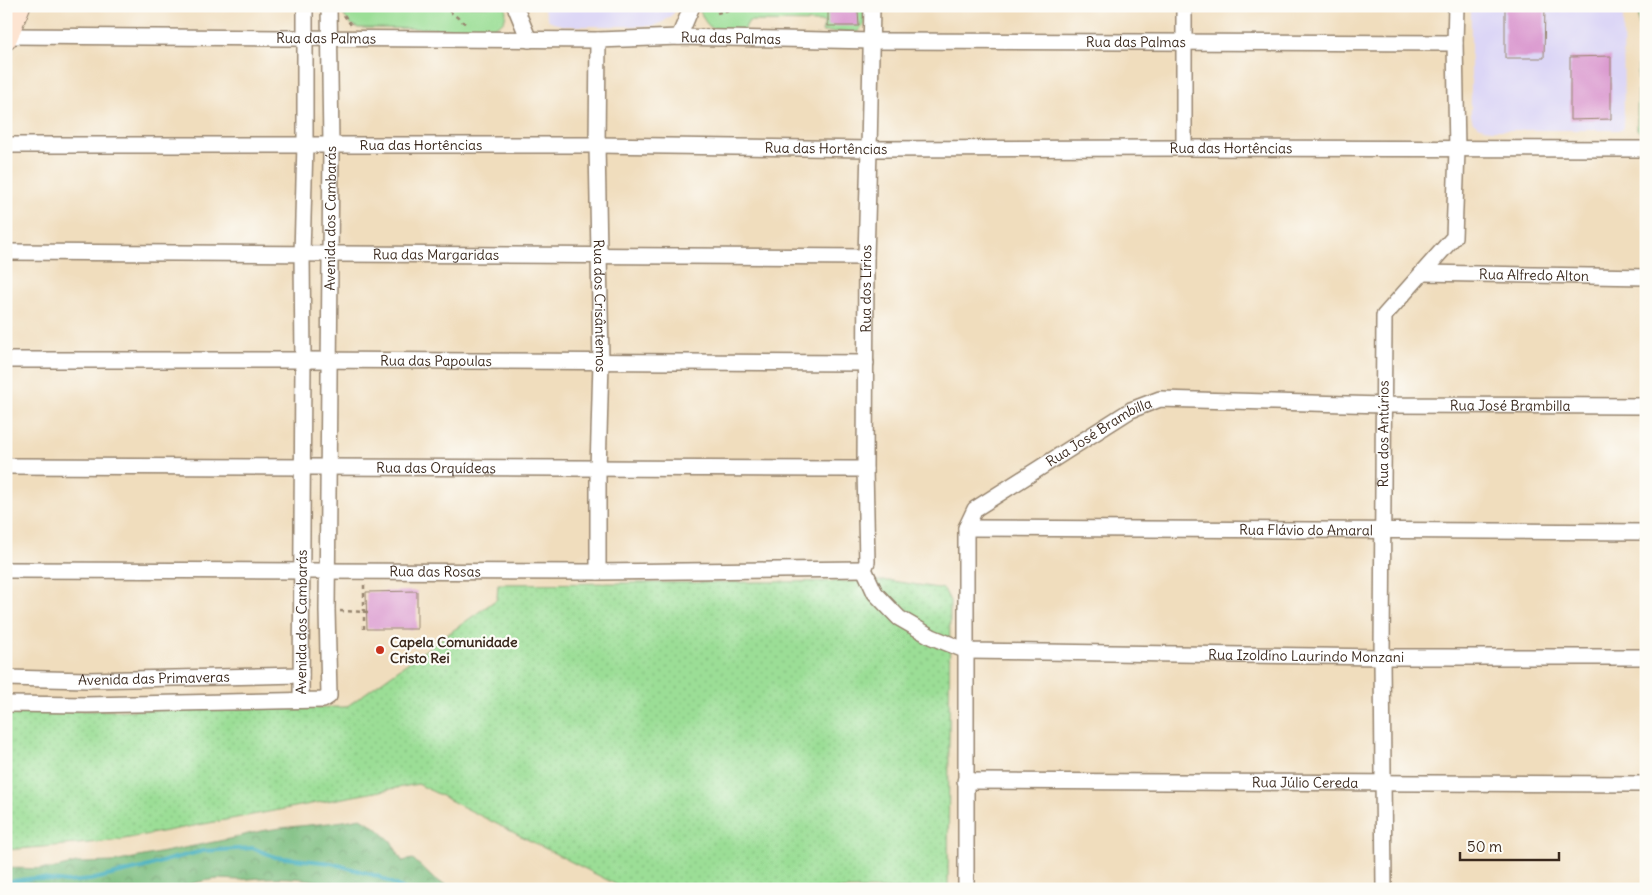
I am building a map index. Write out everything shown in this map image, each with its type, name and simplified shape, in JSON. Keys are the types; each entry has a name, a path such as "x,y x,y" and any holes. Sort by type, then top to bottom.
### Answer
{"main road":[{"path":"6,40 20,6"}],"street":[{"name":"Avenida dos Cambarás","path":"305,6 300,700 323,700 329,696 327,610 330,360 330,6"},
{"path":"515,6 529,40"},
{"path":"679,37 692,6"},
{"name":"Rua dos Lírios","path":"864,569 867,562 865,469 866,257 872,6"},
{"path":"1184,6 1184,148"},
{"name":"Rua dos Antúrios","path":"1384,889 1382,530 1384,316 1454,237 1458,150 1455,43 1456,6"},
{"name":"Rua das Palmas","path":"7,36 529,40 679,37 872,41 1455,43"},
{"name":"Rua dos Crisântemos","path":"598,40 597,145 601,362 598,572"},
{"name":"Rua das Hortências","path":"6,144 597,145 870,149 1646,149"},
{"name":"Rua das Margaridas","path":"6,252 866,257"},
{"name":"Rua Alfredo Alton","path":"1423,273 1646,277"},
{"name":"Rua das Papoulas","path":"6,360 866,363"},
{"name":"Rua José Brambilla","path":"966,528 975,509 1131,410 1160,399 1383,405 1646,406"},
{"name":"Rua das Orquídeas","path":"6,466 302,466 598,470 865,469"},
{"path":"966,528 966,889"},
{"name":"Rua Flávio do Amaral","path":"966,528 1646,532"},
{"path":"864,569 875,593 900,618 932,637 967,651"},
{"name":"Rua das Rosas","path":"6,570 598,572 864,569"},
{"name":"Rua Izoldino Laurindo Monzani","path":"967,651 1382,657 1646,657"},
{"name":"Avenida das Primaveras","path":"6,678 88,680 301,675"},
{"path":"87,705 88,680"},
{"name":"Avenida das Primaveras","path":"6,704 87,705 300,700"},
{"name":"Rua Júlio Cereda","path":"965,781 1646,784"}],"path":[{"path":"443,6 472,29"},
{"path":"717,13 744,6"},
{"path":"364,629 365,572"},
{"path":"327,610 371,612"}],"shaded area":[{"path":"543,6 678,6 673,14 654,26 566,26 553,23 548,19"},
{"path":"1471,6 1623,6 1624,127 1622,130 1491,130 1478,126 1473,122 1471,115"}],"green space":[{"path":"342,6 506,6 505,19 490,29 358,28 347,20"},
{"path":"702,6 864,6 864,24 858,32 822,32 825,22 749,21 743,31 722,31 708,25 700,11"},
{"path":"1639,6 1646,6 1646,135 1642,135 1637,129"},
{"path":"892,581 944,589 950,601 948,889 625,889 418,784 113,841 6,850 6,712 346,707 497,599 498,584"},
{"path":"361,818 374,826 391,841 402,861 413,859 435,880 456,889 347,889 307,879 266,878 222,879 196,882 174,889 6,889 6,868 51,869 77,863 114,862 266,830"}],"building":[{"path":"1505,6 1545,6 1544,58 1505,58"},
{"path":"858,11 859,26 828,26 828,12"},
{"path":"1611,56 1611,119 1570,120 1570,57"},
{"path":"417,591 417,629 367,629 366,592"}],"waterway":[{"path":"6,882 35,878 66,882 90,880 203,851 253,848 275,857 331,863 377,876 404,889"}],"place":[{"name":"Capela Comunidade Cristo Rei","path":"380,650"}]}
